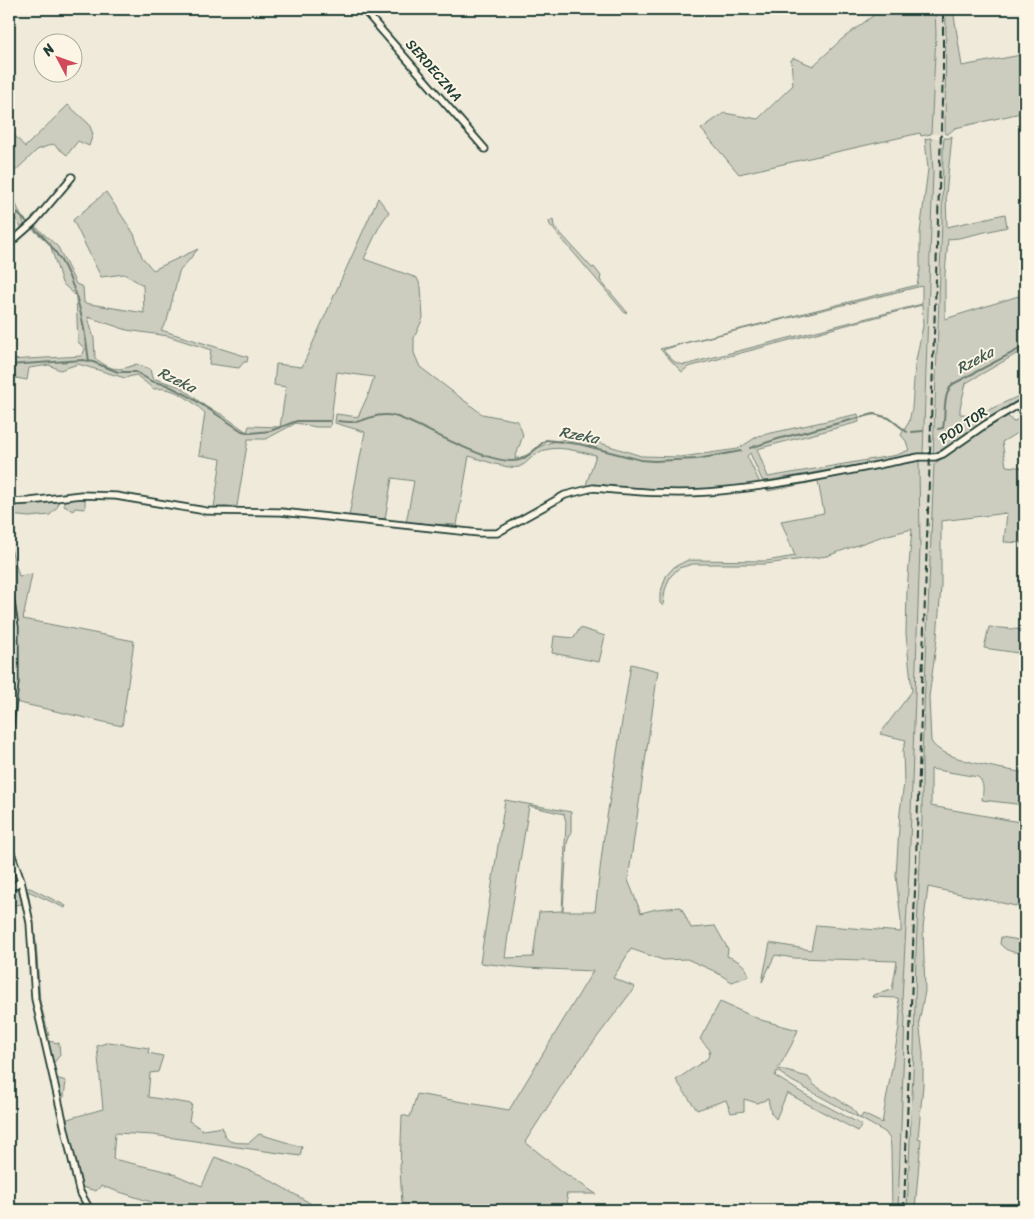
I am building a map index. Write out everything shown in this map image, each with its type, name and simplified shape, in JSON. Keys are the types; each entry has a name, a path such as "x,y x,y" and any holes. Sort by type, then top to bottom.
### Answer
{"street":[{"name":"SERDECZNA","path":"363,9 485,149"},
{"path":"9,244 34,222 72,177"},
{"name":"POD TOR","path":"9,502 81,495 116,496 206,511 281,512 479,533 497,533 566,495 584,489 593,488 672,494 708,492 779,482 919,457 939,456 986,424 1025,401"},
{"path":"9,590 15,627 15,683 9,736"},
{"path":"9,847 21,881 30,923 38,1018 72,1166 79,1190 90,1210"},
{"path":"9,889 21,881"}],"shaded area":[{"path":"882,9 935,9 936,35 931,134 921,136 920,133 739,174 701,129 724,113 758,119 793,85 791,60 794,58 813,66 842,39"},
{"path":"935,9 946,9 947,14 944,134 931,134 936,35"},
{"path":"946,9 953,9 962,66 1021,55 1025,56 1025,112 955,128 948,134 945,134"},
{"path":"68,105 89,124 93,134 89,146 78,141 67,155 53,144 37,150 9,177 9,129 25,147"},
{"path":"952,136 946,194 947,227 1005,214 1007,227 948,239 945,274 945,319 1025,294 1025,349 966,383 960,414 978,415 1025,393 1025,398 933,455 943,148 944,138"},
{"path":"931,138 943,138 942,221 932,450 924,450 933,172"},
{"path":"931,138 933,172 923,455 766,481 762,480 750,453 747,456 759,481 757,484 681,492 586,485 596,455 567,449 545,450 536,454 522,466 514,468 469,456 457,525 406,523 414,481 392,478 385,519 349,516 365,432 335,423 336,414 358,417 374,377 337,372 330,427 316,427 296,423 266,439 248,439 237,506 214,508 221,459 199,455 205,413 194,403 175,392 154,389 136,375 125,378 78,364 60,370 49,365 29,368 27,380 16,378 13,371 9,370 9,360 82,356 85,349 78,342 76,296 62,283 50,244 30,227 34,225 58,247 76,284 83,287 84,303 144,313 143,285 124,274 101,277 73,220 106,192 134,234 142,257 153,270 198,249 179,272 167,321 161,330 248,357 247,362 244,362 239,368 209,364 211,350 168,336 127,330 88,317 94,339 95,358 105,365 120,369 136,364 150,369 152,378 181,387 206,407 221,414 247,432 249,426 280,427 286,387 274,385 276,364 302,367 378,198 389,212 380,225 364,259 417,278 421,287 423,318 414,338 414,353 420,367 482,414 518,421 523,435 515,459 527,455 545,444 578,436 641,456 681,457 738,449 758,436 858,414 859,422 757,449 768,477 897,455 909,450 906,441 901,435 909,422 912,408 915,365 923,326 922,305 688,367 682,372 660,349 917,285 920,270 920,233 928,169 925,139","holes":["922,286 922,304 683,365 675,362 663,350 685,343"]},
{"path":"9,187 26,228 23,231 9,207"},
{"path":"553,220 554,226 592,268 594,267 601,276 600,280 627,312 625,313 550,225 549,221"},
{"path":"1025,415 1025,428 1002,442 1006,466 1025,468 1025,543 1004,542 1007,513 941,521 941,587 937,638 929,697 931,741 937,748 974,763 1025,773 1025,805 982,800 983,785 978,777 931,769 931,806 1025,823 1025,908 928,887 923,928 925,991 919,1022 923,1053 923,1085 918,1138 921,1139 915,1210 907,1210 934,464 983,430 1008,416 1013,422"},
{"path":"938,459 929,697 929,887 923,928 914,1050 907,1210 896,1210 902,1027 899,996 910,749 916,512 919,460"},
{"path":"919,460 920,547 909,872 902,999 905,1016 898,1210 892,1210 890,1139 885,1132 860,1118 863,1114 882,1123 899,1028 900,1011 898,998 872,997 873,995 892,990 897,961 794,958 775,955 762,982 770,943 811,950 816,925 901,932 896,876 904,783 903,750 906,740 880,734 912,691 906,634 907,590 912,529 880,537 827,556 765,564 693,564 679,568 670,577 665,590 663,606 660,603 660,594 666,576 674,567 688,560 766,561 795,556 781,521 824,513 818,481 768,491 766,487"},
{"path":"85,498 85,509 75,508 73,511 64,506 64,500"},
{"path":"58,502 58,506 50,515 29,517 9,515 9,504"},
{"path":"9,542 19,576 32,574 23,619 134,641 122,726 15,702 17,627 9,566"},
{"path":"9,611 11,637 9,710"},
{"path":"989,627 1025,630 1025,654 984,648"},
{"path":"580,628 605,636 599,662 552,653 554,636 574,638"},
{"path":"631,664 658,671 628,880 641,913 656,909 681,907 691,928 715,926 728,949 727,956 743,965 749,976 732,982 714,971 687,959 663,960 631,949 613,978 635,987 567,1077 525,1142 563,1172 596,1194 566,1194 569,1210 396,1210 402,1204 400,1169 402,1115 410,1117 417,1094 509,1110 593,971 525,968 480,963 505,800 571,812 571,832 567,843 563,911 595,911 604,836","holes":["529,806 564,814 566,822 562,911 539,912 533,957 505,958"]},
{"path":"9,858 16,878 14,884 9,886"},
{"path":"19,886 22,904 9,906 10,891"},
{"path":"27,888 66,906 65,908 28,891 36,942 40,1002 49,1036 45,1036 37,999 25,890"},
{"path":"1001,937 1025,941 1025,953 1006,949 1000,944"},
{"path":"720,1002 761,1020 798,1030 778,1069 808,1077 814,1085 852,1108 859,1118 777,1071 775,1076 862,1125 858,1131 787,1093 776,1119 771,1113 768,1099 757,1103 744,1099 744,1111 731,1113 726,1100 697,1110 676,1080 708,1058 710,1050 700,1039"},
{"path":"47,1041 59,1043 60,1055 52,1065"},
{"path":"109,1042 149,1048 148,1053 163,1056 158,1072 150,1073 148,1097 192,1104 189,1121 203,1130 222,1127 228,1140 234,1142 249,1143 259,1134 302,1147 300,1156 153,1135 115,1133 113,1159 169,1172 202,1186 215,1157 261,1175 322,1210 176,1210 101,1186 96,1191 82,1187 64,1120 103,1109 97,1046"},
{"path":"56,1078 66,1081 64,1097 60,1099"}],"waterway":[{"path":"9,200 17,213 27,222"},
{"path":"34,228 58,256 74,289 83,325 89,362"},
{"name":"Rzeka","path":"938,429 943,428 947,394 953,384 1025,346"},
{"name":"Rzeka","path":"9,365 83,360 118,372 136,372 151,381 167,385 187,395 242,431 251,433 270,431 297,421 329,421"},
{"name":"Rzeka","path":"750,448 874,414 889,418 907,432"},
{"name":"Rzeka","path":"338,421 355,422 381,415 394,416 477,453 510,461 522,459 532,453 546,440 579,444 641,460 654,461 697,459 741,451"},
{"name":"Rzeka","path":"912,432 923,431"}],"railway":[{"path":"904,1210 943,73 943,9"}]}
